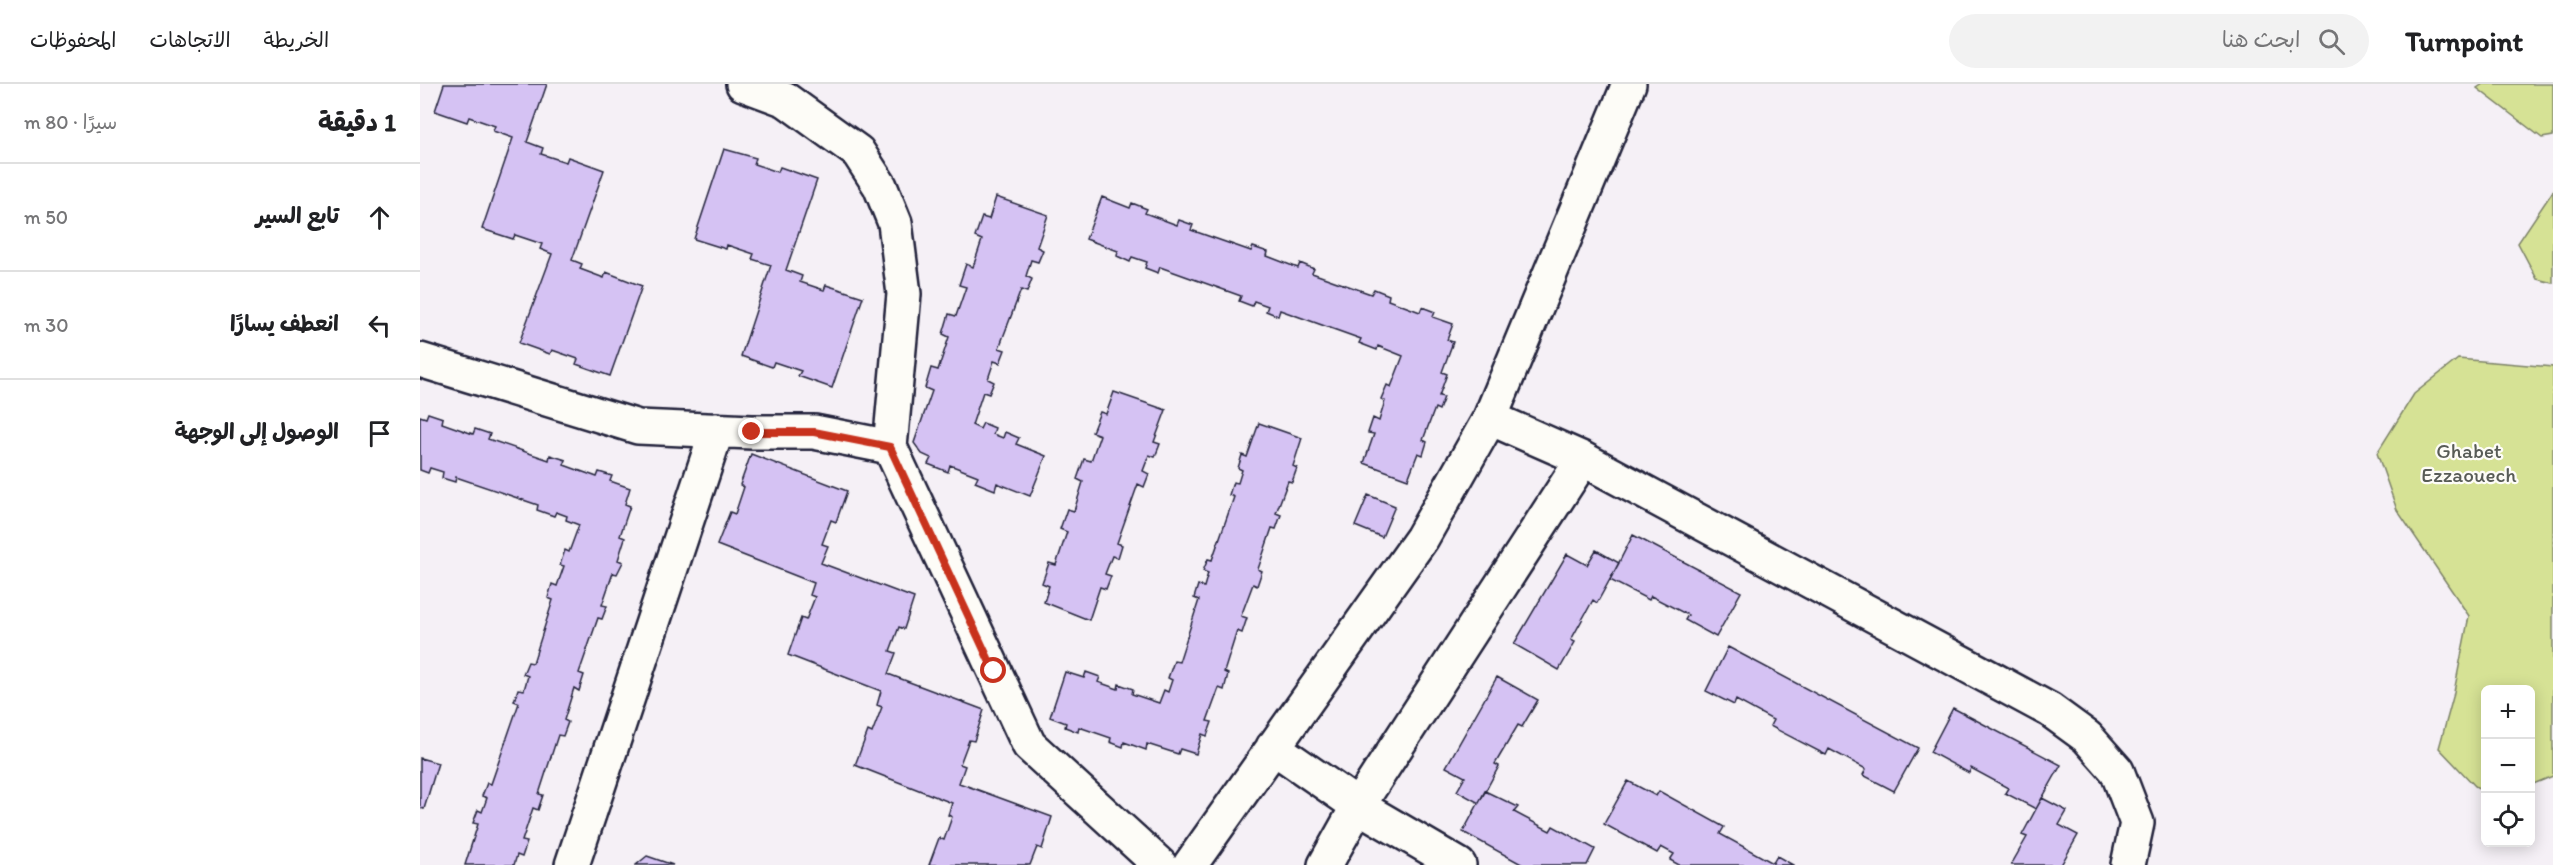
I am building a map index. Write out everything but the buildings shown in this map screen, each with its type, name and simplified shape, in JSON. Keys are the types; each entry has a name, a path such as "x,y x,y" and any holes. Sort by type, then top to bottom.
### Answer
{"street":[{"path":"743,84 786,100 858,152 880,186 894,223 904,294 890,447 1029,745 1160,865"},
{"path":"1191,865 1422,538 1490,418 1629,84"},
{"path":"420,360 638,427 814,432 890,447"},
{"path":"1490,418 1583,459 2059,716 2087,737 2117,771 2138,823 2128,865"},
{"path":"572,865 717,430"},
{"path":"1325,865 1358,806 1583,459"},
{"path":"1273,747 1358,806 1459,865"}],"green space":[{"path":"2483,84 2553,84 2553,136 2542,138 2477,88"},
{"path":"2553,191 2553,283 2537,279 2518,243"},
{"name":"Ghabet Ezzaouech","path":"2458,359 2553,367 2553,776 2535,783 2535,685 2481,685 2481,790 2439,748 2453,697 2469,616 2397,510 2377,453 2414,394"}],"route":[{"path":"752,432 814,432 890,447 994,671"}]}
